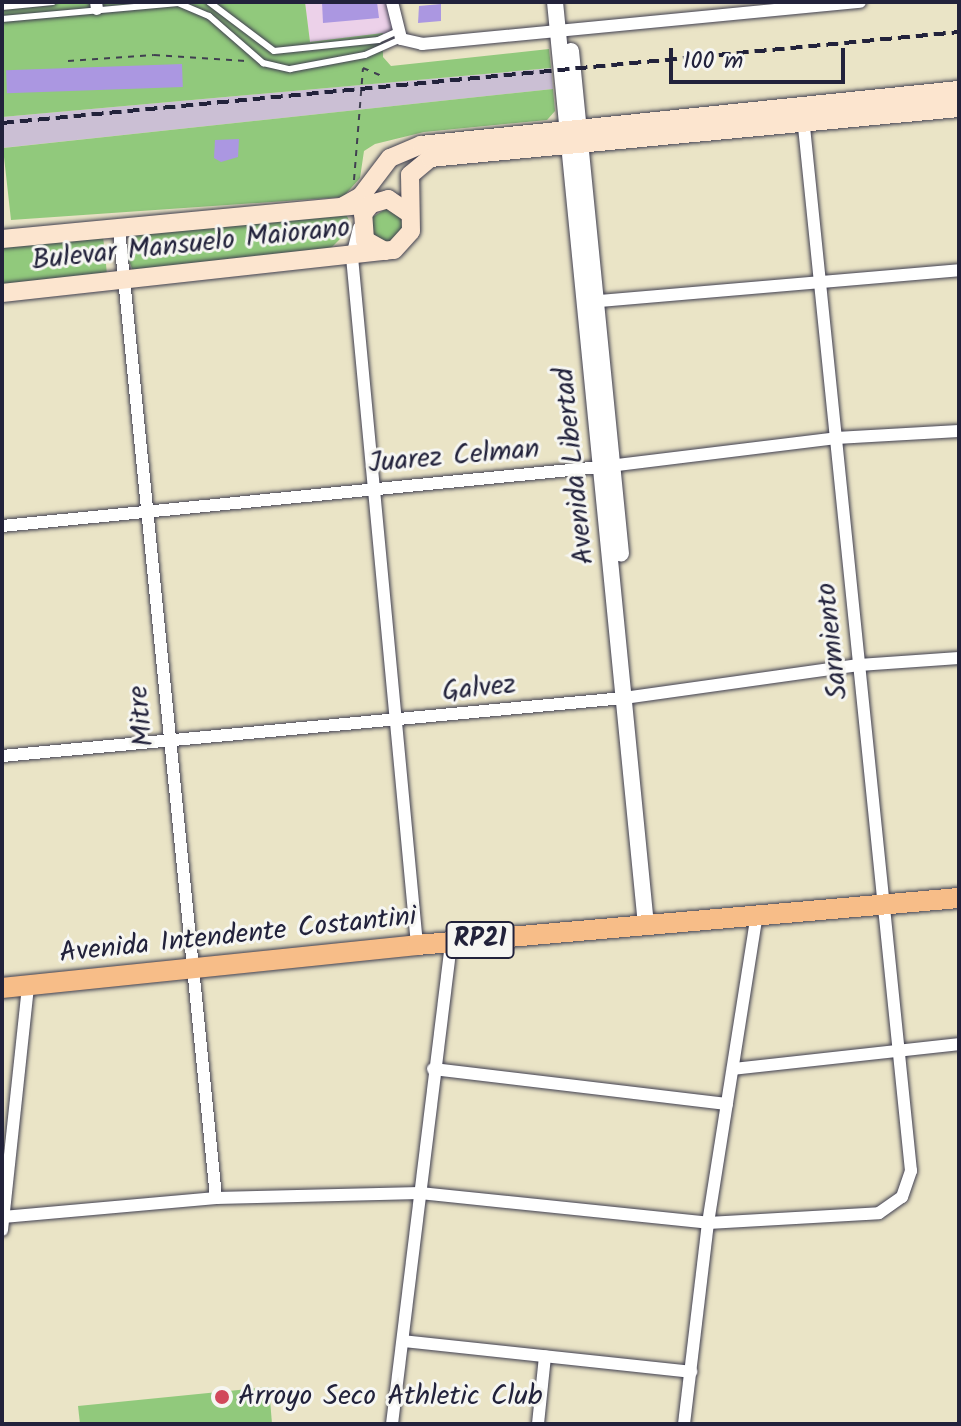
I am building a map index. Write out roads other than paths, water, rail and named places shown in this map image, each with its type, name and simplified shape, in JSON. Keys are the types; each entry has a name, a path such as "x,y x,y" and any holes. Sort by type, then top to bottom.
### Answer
{"main road":[{"path":"803,115 959,90"},
{"path":"343,206 361,196 399,152 803,115 959,108"},
{"path":"410,188 410,175 430,158 574,136"},
{"name":"Bulevar Mansuelo Maiorano","path":"375,177 370,205 360,224 370,246 385,251"},
{"name":"Bulevar Mansuelo Maiorano","path":"2,293 385,251 408,239 410,188"},
{"name":"Bulevar Mansuelo Maiorano","path":"2,239 370,205 388,199 409,213"},
{"name":"Avenida Intendente Costantini","path":"2,988 417,945 959,898"}],"street":[{"path":"392,2 402,38 563,30 790,5 860,2"},
{"name":"Avenida Libertad","path":"555,2 563,30 651,924"},
{"name":"Avenida Libertad","path":"563,30 566,2"},
{"name":"Sarmiento","path":"708,1223 879,1213 902,1197 911,1171 803,115"},
{"path":"399,152 410,188"},
{"path":"360,224 352,257 417,945"},
{"name":"Mitre","path":"119,229 189,969 216,1198"},
{"path":"590,302 820,285 959,270"},
{"name":"Juarez Celman","path":"2,526 607,466 836,438 959,431"},
{"name":"Galvez","path":"2,756 395,721 629,697 859,665 959,658"},
{"path":"684,1424 708,1223 757,915"},
{"path":"392,1424 433,1069 451,942"},
{"path":"28,986 4,1190 3,1224 216,1198 420,1193 708,1223"},
{"path":"733,1069 959,1044"},
{"path":"433,1069 727,1104"},
{"path":"403,1341 691,1372"},
{"path":"538,1424 545,1356"}],"lane":[{"path":"2,7 53,2"},
{"path":"209,2 274,51 402,38"},
{"path":"2,19 97,6 164,3 194,7 263,63 290,69 365,55 402,38"}],"railway":[{"path":"2,123 959,32"}],"place":[{"name":"Arroyo Seco Athletic Club","path":"222,1397"}]}
